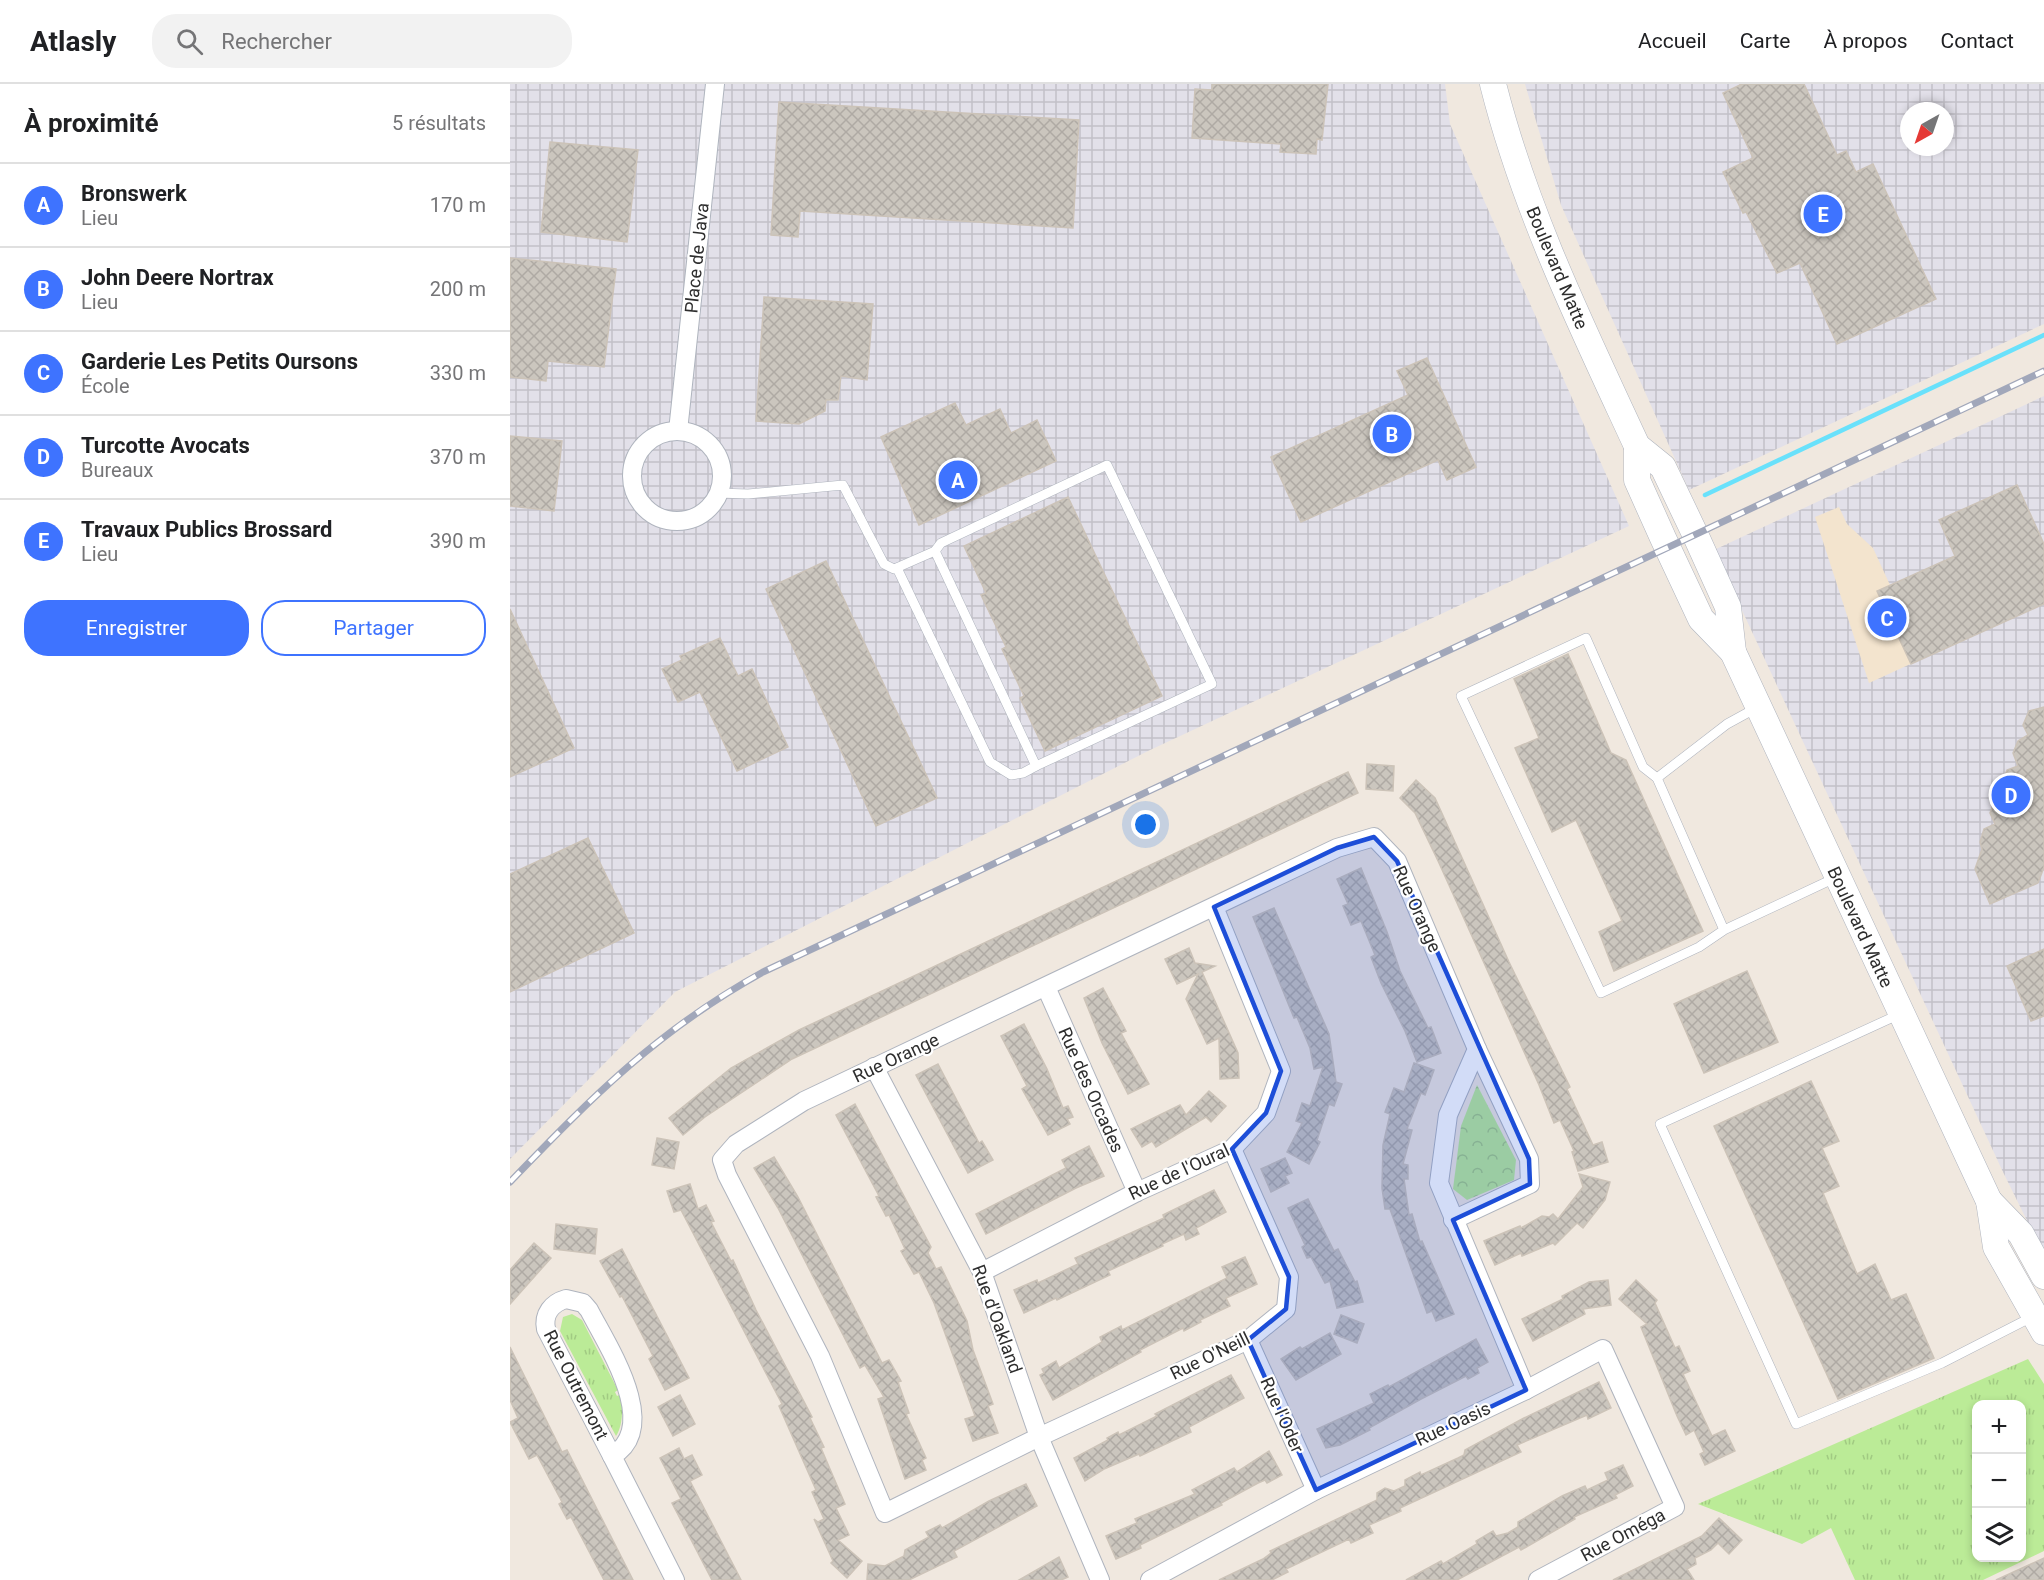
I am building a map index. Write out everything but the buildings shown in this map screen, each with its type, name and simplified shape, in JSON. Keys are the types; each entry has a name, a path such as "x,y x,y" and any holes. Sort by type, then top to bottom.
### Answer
{"main road":[{"name":"Boulevard Matte","path":"1493,84 1510,148 1534,218 1637,446 1637,480 1701,619 1733,652 1900,1014 1989,1200 1996,1247 2039,1324"},
{"name":"Boulevard Matte","path":"1989,1200 2021,1234 2044,1276"}],"street":[{"name":"Place de Java","path":"678,431 715,84"},
{"path":"678,431 697,436 715,453 722,476 718,493 705,512 680,521 653,515 637,499 631,474 639,451 657,435 678,431"},
{"name":"Rue Orange","path":"1039,1437 885,1513 820,1356 727,1175 722,1160 736,1144 804,1101 874,1067 1337,848 1374,837 1397,861 1477,1048 1529,1160 1530,1184 1453,1220"},
{"name":"Rue de l'Oural","path":"982,1272 1137,1192 1232,1149 1266,1113 1281,1071 1214,907"},
{"name":"Rue des Orcades","path":"1046,987 1137,1192"},
{"path":"1477,1048 1448,1115 1439,1183 1526,1390"},
{"name":"Rue d'Oakland","path":"874,1067 982,1272 1039,1437 1101,1580"},
{"name":"Rue O'Neill","path":"1039,1437 1248,1340 1286,1310 1289,1277 1232,1149"},
{"name":"Rue Outremont","path":"612,1456 624,1448 629,1438 632,1402 629,1389 589,1310 577,1300 560,1300 548,1312 546,1329 675,1580"},
{"name":"Rue l'Oder","path":"1248,1340 1316,1490"},
{"name":"Rue Oasis","path":"1149,1580 1316,1490 1526,1390 1603,1349 1676,1507"},
{"name":"Rue Oméga","path":"1541,1579 1676,1507"}],"lane":[{"path":"718,493 748,495 843,485 884,564 891,569 935,551 941,543 1107,465 1212,684 1023,773 1011,775 990,762 897,568"},
{"path":"935,551 1036,766"},
{"path":"1724,930 1657,778 1643,767 1586,638 1461,696 1601,993 1699,947 1724,930 1837,877"},
{"path":"1657,778 1726,724 1758,707"},
{"path":"1900,1014 1660,1124 1796,1424 2039,1324"}],"highlighted area":[{"path":"1374,837 1397,861 1529,1159 1530,1184 1453,1220 1526,1390 1316,1490 1248,1340 1286,1309 1289,1277 1232,1149 1266,1113 1281,1071 1214,907 1337,848"}],"shaded area":[{"path":"510,84 1445,84 1450,124 1629,526 1148,751 675,992 510,1159"},
{"path":"1525,84 2044,84 2044,324 1689,490 1561,205"},
{"path":"2044,396 2044,1255 2003,1172 1714,550"},
{"path":"1839,507 1847,524 1873,548 1890,585 1908,577 1941,650 1869,683 1815,517"}],"green space":[{"path":"1477,1085 1516,1160 1514,1180 1467,1200 1453,1189 1461,1126"},
{"path":"572,1314 582,1320 618,1390 615,1392 617,1396 621,1394 621,1422 616,1436 560,1331 563,1317"},
{"path":"2028,1359 2044,1384 2044,1551 2026,1560 2026,1400 1972,1400 1972,1562 2021,1562 1983,1580 1855,1580 1831,1528 1802,1544 1698,1504"}],"waterway":[{"path":"1705,495 2044,335"}],"railway":[{"path":"510,1182 598,1093 658,1042 725,994 763,972 2044,371"}],"place":[{"name":"Travaux Publics Brossard","path":"1823,214"},
{"name":"John Deere Nortrax","path":"1392,434"},
{"name":"Bronswerk","path":"958,480"},
{"name":"Garderie Les Petits Oursons","path":"1887,618"},
{"name":"Turcotte Avocats","path":"2011,795"}]}
